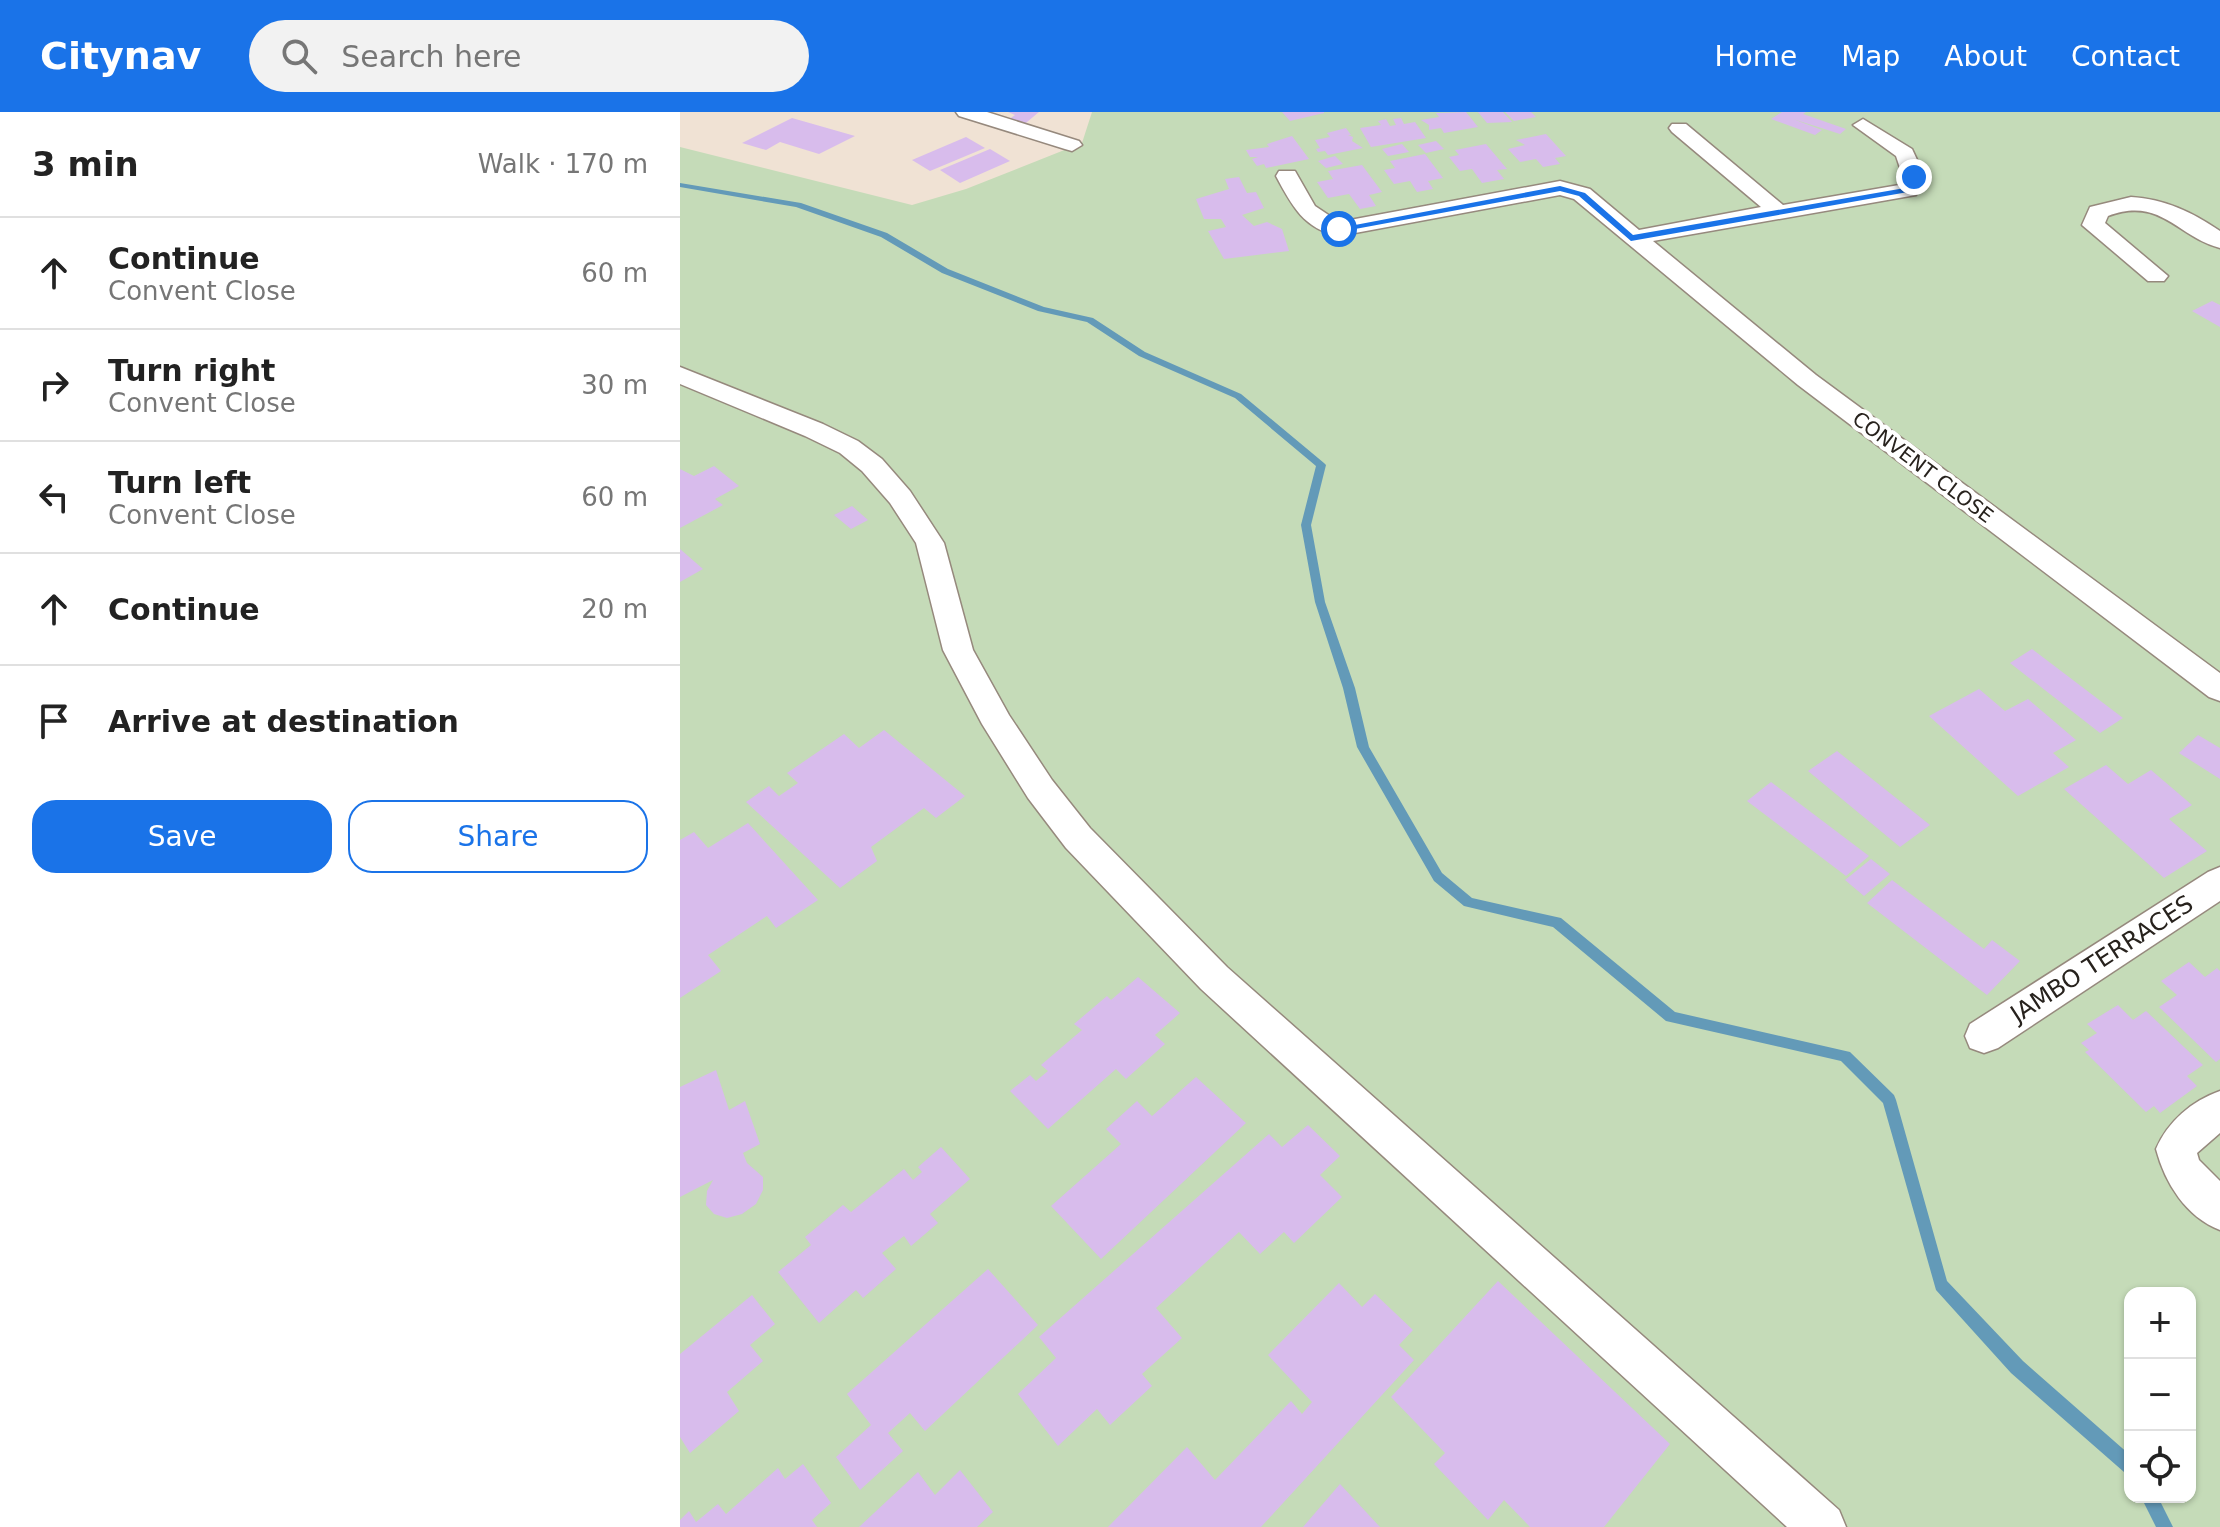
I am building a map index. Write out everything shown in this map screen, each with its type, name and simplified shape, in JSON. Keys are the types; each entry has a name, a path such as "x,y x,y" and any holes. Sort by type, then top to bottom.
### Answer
{"street":[{"path":"966,112 1072,145"},
{"path":"1631,238 1908,190 1914,177 1905,153 1863,125"},
{"path":"1679,128 1773,206 1769,213"},
{"name":"CONVENT CLOSE","path":"1287,176 1310,216 1328,228 1382,223 1560,188 1582,194 1631,238 1807,380 2220,689"},
{"path":"2156,276 2093,225 2094,216 2105,208 2155,204 2181,214 2220,241"},
{"path":"680,375 814,430 849,447 872,465 900,497 930,543 958,650 998,724 1040,789 1078,838 1214,978 1822,1527"},
{"name":"JAMBO TERRACES","path":"1984,1036 2220,882"},
{"path":"2220,1109 2187,1134 2176,1149 2182,1171 2220,1210"}],"green space":[{"path":"1092,112 2220,112 2220,1527 680,1527 680,147 912,205 966,189 1082,143"}],"building":[{"path":"1008,112 1039,112 1021,127 1004,123 1015,115"},
{"path":"1282,112 1324,112 1324,113 1290,121"},
{"path":"1466,112 1478,127 1444,133 1441,128 1429,130 1429,125 1421,120 1439,117 1436,113"},
{"path":"1478,112 1503,112 1512,122 1487,123"},
{"path":"1505,112 1531,112 1536,117 1514,121"},
{"path":"1782,112 1806,112 1803,114 1846,129 1840,134 1793,119 1822,130 1815,135 1771,119"},
{"path":"792,118 855,136 819,154 780,142 766,150 742,143"},
{"path":"1401,118 1404,124 1415,122 1426,138 1371,147 1360,128 1381,125 1378,121 1386,119 1390,126 1396,125 1393,119"},
{"path":"1346,128 1351,135 1348,135 1353,137 1352,141 1363,148 1328,155 1325,151 1318,152 1316,149 1320,148 1315,140 1330,137 1327,133"},
{"path":"1546,134 1566,156 1555,158 1560,164 1543,167 1536,159 1520,162 1508,149 1525,145 1516,140"},
{"path":"1292,136 1309,159 1266,168 1264,164 1257,166 1252,159 1258,157 1250,157 1246,150 1269,147 1267,144"},
{"path":"966,137 985,148 930,171 912,160"},
{"path":"1436,141 1444,149 1426,153 1418,145"},
{"path":"1402,144 1409,152 1388,156 1382,149"},
{"path":"1486,144 1507,169 1497,170 1504,179 1482,183 1472,169 1460,171 1449,157 1459,155 1455,150"},
{"path":"990,149 1010,161 960,183 940,170"},
{"path":"1425,154 1443,178 1428,181 1433,189 1417,192 1410,181 1394,184 1384,170 1395,168 1390,161"},
{"path":"1335,156 1343,164 1326,168 1318,161"},
{"path":"1362,165 1382,192 1369,195 1376,206 1360,209 1349,194 1328,198 1317,182 1333,179 1328,171"},
{"path":"1239,177 1247,193 1256,192 1264,208 1242,215 1254,226 1267,222 1282,229 1289,251 1224,259 1208,231 1226,227 1221,219 1204,219 1196,199 1229,189 1225,179"},
{"path":"2212,301 2220,305 2220,327 2192,311"},
{"path":"714,466 739,486 715,499 723,505 680,528 680,469 694,476"},
{"path":"852,506 868,520 851,529 834,515"},
{"path":"680,549 703,569 680,582"},
{"path":"2032,649 2123,718 2100,733 2010,663"},
{"path":"1979,689 2005,711 2028,699 2076,740 2053,753 2069,767 2018,796 1929,716"},
{"path":"884,730 965,796 936,818 924,808 871,847 877,861 840,888 746,802 769,786 779,796 798,783 787,773 844,734 859,748"},
{"path":"2198,735 2220,748 2220,779 2179,753"},
{"path":"1837,751 1930,825 1900,847 1808,771"},
{"path":"2106,765 2128,784 2151,770 2192,805 2169,819 2207,851 2164,878 2064,789"},
{"path":"1771,782 1869,856 1846,876 1747,801"},
{"path":"748,823 818,900 776,928 767,916 708,955 721,971 680,998 680,840 694,832 708,848"},
{"path":"1871,859 1890,874 1864,896 1845,880"},
{"path":"1892,880 1984,949 1992,940 2020,961 1987,995 1867,903"},
{"path":"2189,962 2205,977 2217,968 2220,971 2220,1059 2216,1062 2159,1007 2177,995 2161,981"},
{"path":"1138,977 1180,1013 1155,1035 1165,1044 1126,1079 1116,1069 1048,1129 1010,1091 1030,1075 1036,1081 1048,1071 1041,1065 1082,1030 1074,1024 1107,996 1111,1000"},
{"path":"2118,1005 2133,1020 2146,1011 2203,1065 2187,1076 2197,1086 2160,1113 2154,1106 2146,1112 2085,1052 2089,1050 2081,1043 2097,1033 2087,1024"},
{"path":"716,1070 729,1110 745,1101 760,1144 743,1153 747,1163 763,1177 763,1190 756,1204 742,1214 727,1218 714,1214 706,1205 707,1191 713,1180 680,1197 680,1087"},
{"path":"1196,1077 1246,1123 1101,1259 1051,1206 1121,1144 1106,1129 1137,1101 1152,1116"},
{"path":"1308,1125 1340,1156 1320,1175 1342,1197 1294,1243 1284,1232 1260,1254 1239,1232 1156,1308 1182,1338 1142,1374 1152,1386 1110,1425 1097,1409 1058,1446 1018,1394 1056,1358 1039,1337 1269,1134 1282,1147"},
{"path":"941,1147 970,1179 930,1214 938,1223 911,1246 904,1236 882,1253 896,1269 863,1298 856,1290 819,1323 778,1272 811,1245 805,1237 843,1205 851,1212 904,1169 913,1180 922,1172 918,1167"},
{"path":"988,1269 1038,1325 925,1431 910,1413 888,1433 903,1451 860,1490 836,1457 871,1425 847,1394"},
{"path":"1498,1281 1670,1444 1604,1527 1530,1527 1504,1500 1488,1520 1434,1464 1445,1453 1391,1397"},
{"path":"1339,1283 1362,1307 1375,1294 1413,1330 1399,1345 1414,1360 1261,1527 1108,1527 1187,1447 1215,1480 1291,1401 1302,1414 1312,1402 1268,1355"},
{"path":"752,1295 775,1324 750,1345 763,1361 727,1392 739,1411 690,1453 680,1437 680,1354"},
{"path":"803,1464 831,1503 812,1520 817,1527 680,1527 680,1520 689,1511 696,1522 718,1504 726,1514 778,1468 785,1479"},
{"path":"960,1470 993,1512 977,1527 859,1527 918,1472 935,1495"},
{"path":"1340,1484 1380,1527 1303,1527"}],"waterway":[{"path":"680,185 798,205 884,235 945,271 1041,309 1090,320 1142,354 1238,396 1321,465 1306,525 1320,602 1349,688 1363,747 1438,877 1468,902 1557,922 1671,1017 1845,1056 1889,1100 1941,1285 2017,1367 2124,1461"},
{"path":"2152,1503 2165,1527"}],"route":[{"path":"1339,229 1560,188 1582,194 1631,238 1908,190 1914,177"}]}
